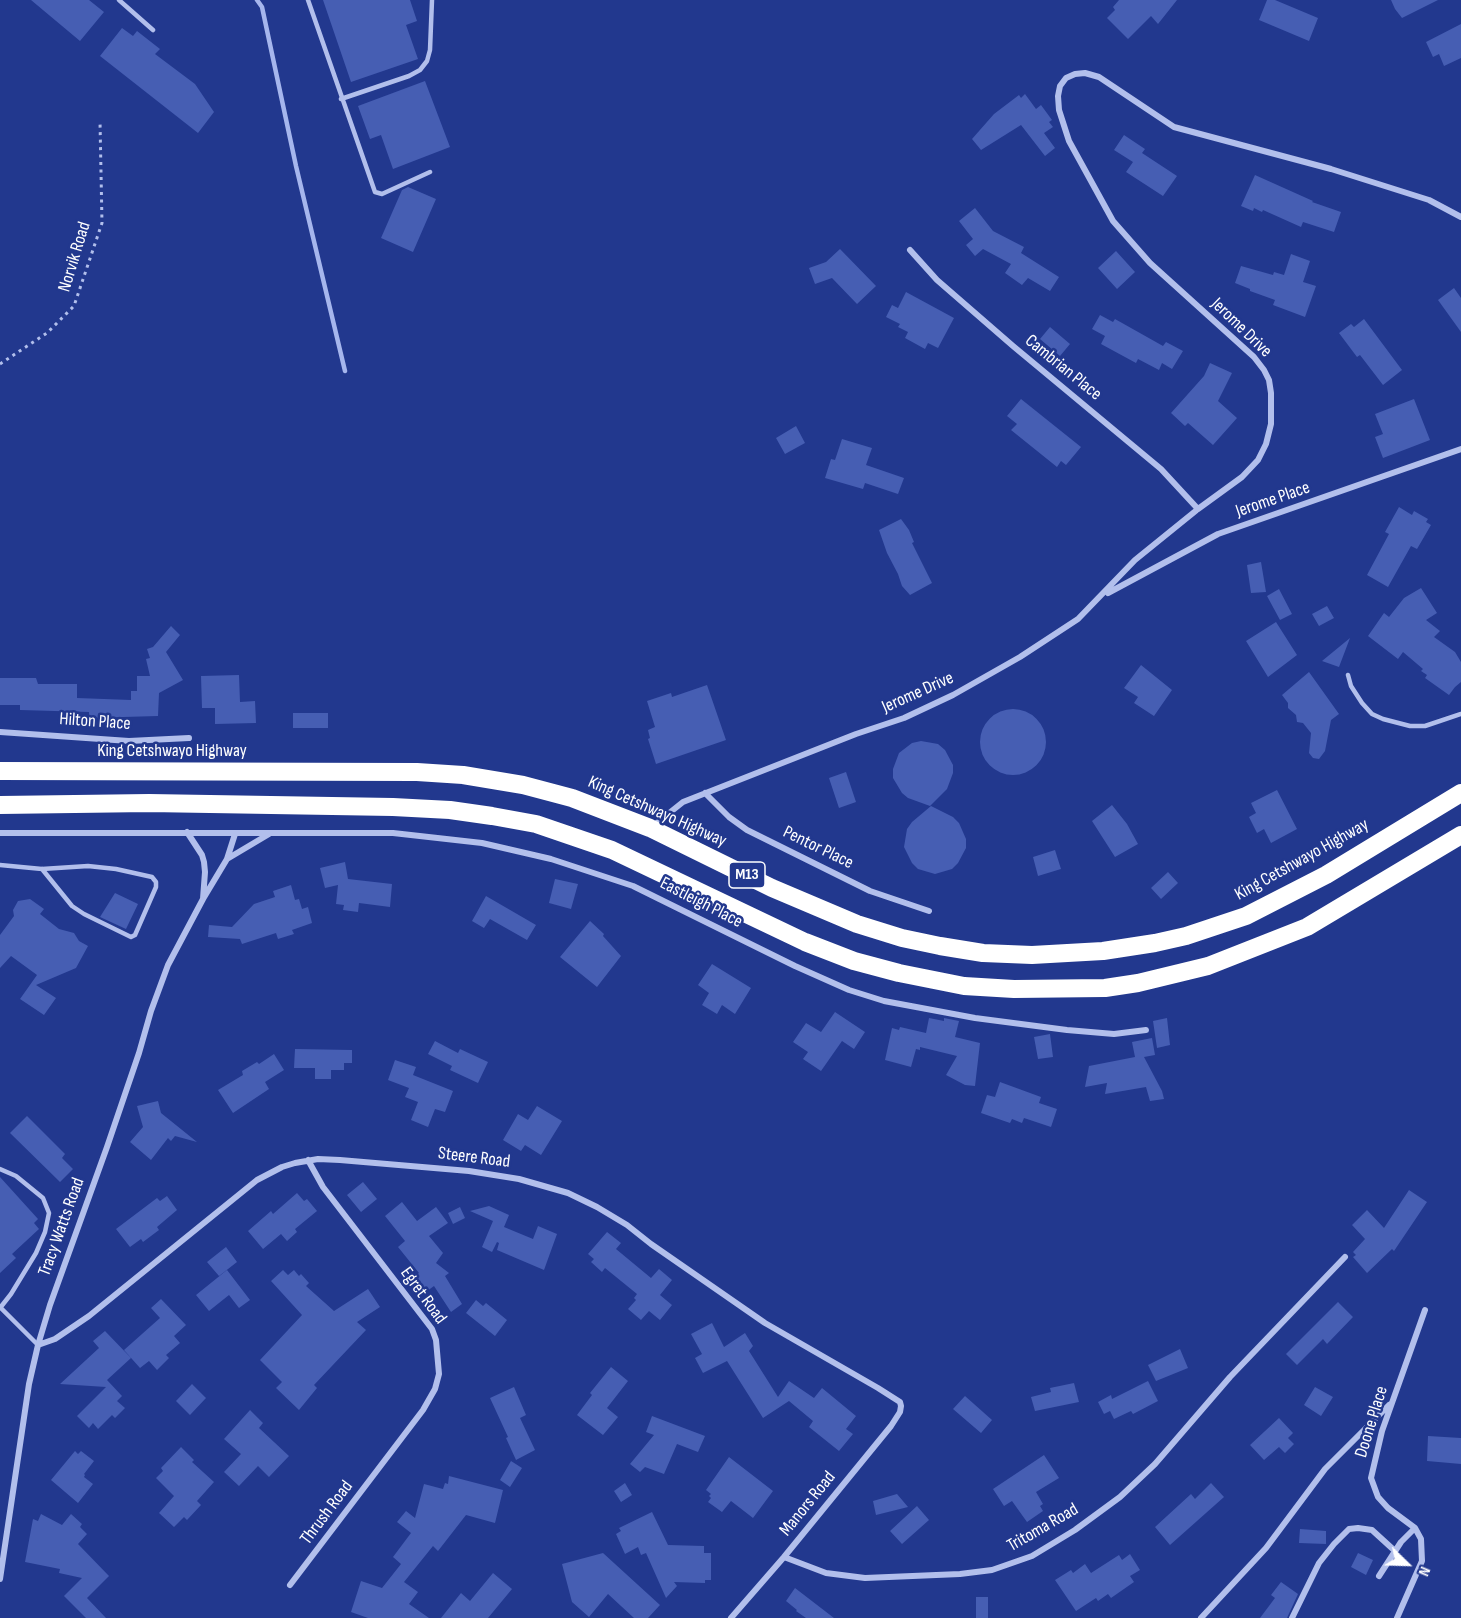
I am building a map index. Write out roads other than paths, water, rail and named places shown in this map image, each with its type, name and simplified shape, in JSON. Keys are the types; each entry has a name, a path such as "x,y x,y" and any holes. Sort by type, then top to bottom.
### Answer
{"highway":[{"name":"King Cetshwayo Highway","path":"0,771 366,771 463,775 523,785 572,798 650,828 772,888 882,933 983,953 1063,955 1155,943 1186,936 1246,916 1326,875 1461,793"},
{"name":"M13","path":"0,805 149,803 393,807 450,810 537,824 612,850 805,942 854,961 964,986 1014,989 1105,988 1138,983 1208,966 1307,927 1461,836"}],"street":[{"name":"Jerome Drive","path":"650,828 683,802 904,718 953,695 1055,635 1078,619 1135,560 1242,477 1258,460 1266,444 1271,424 1269,380 1254,357 1149,263 1113,221 1069,141 1059,110 1058,96 1060,86 1066,78 1085,73 1099,77 1174,127 1331,169 1429,200 1461,217"},
{"name":"Cambrian Place","path":"910,250 937,280 1161,469 1198,509"},
{"name":"Jerome Place","path":"1102,596 1218,534 1461,450"},
{"name":"Hilton Place","path":"0,732 129,741 189,738"},
{"name":"Pentor Place","path":"705,793 729,817 747,830 870,891 929,910"},
{"name":"Tracy Watts Road","path":"187,832 204,862 203,899"},
{"path":"0,833 235,834"},
{"name":"Eastleigh Place","path":"235,834 393,833 482,843 551,858 633,886 795,966 849,990 884,1001 975,1018 1067,1030 1114,1034 1146,1030"},
{"name":"Tracy Watts Road","path":"0,1579 29,1384 50,1305 111,1137 168,964 227,859 235,834"},
{"path":"227,859 270,834"},
{"name":"Steere Road","path":"38,1345 55,1339 89,1316 257,1180 282,1167 308,1160 340,1160 469,1171 519,1179 568,1193 627,1225 765,1323 878,1388 900,1402 901,1406"},
{"name":"Egret Road","path":"308,1160 323,1187 432,1329 436,1340 440,1374 435,1389 423,1410 386,1459"},
{"name":"Tritoma Road","path":"784,1557 826,1573 865,1578 960,1574 992,1570 1032,1556 1075,1530 1120,1497 1155,1464 1253,1354 1345,1257"},
{"name":"Doone Place","path":"1415,1528 1388,1508 1378,1497 1371,1478 1382,1431 1425,1310"},
{"path":"1201,1618 1266,1548 1325,1469 1392,1402"},
{"name":"Manors Road","path":"731,1618 891,1426 901,1406"},
{"name":"Thrush Road","path":"290,1585 386,1459"},
{"path":"1379,1576 1407,1535 1415,1528 1421,1539 1422,1561 1397,1618"},
{"path":"1292,1618 1319,1563 1349,1529 1372,1530 1395,1551"}],"lane":[{"path":"119,0 153,30"},
{"path":"308,0 375,192 382,194 430,172"},
{"path":"342,99 420,70 427,61 430,50 432,0"},
{"path":"1348,675 1351,686 1362,703 1372,714 1383,719 1410,726 1425,726 1461,714"},
{"path":"0,865 42,870 88,866 116,869 152,877 156,882 156,887 135,935 131,937 72,906 42,870"},
{"path":"0,1169 16,1176 43,1198 48,1206 45,1232 36,1253 0,1307 38,1345"}],"waterway":[{"path":"257,0 262,7 296,166 345,371"}]}
